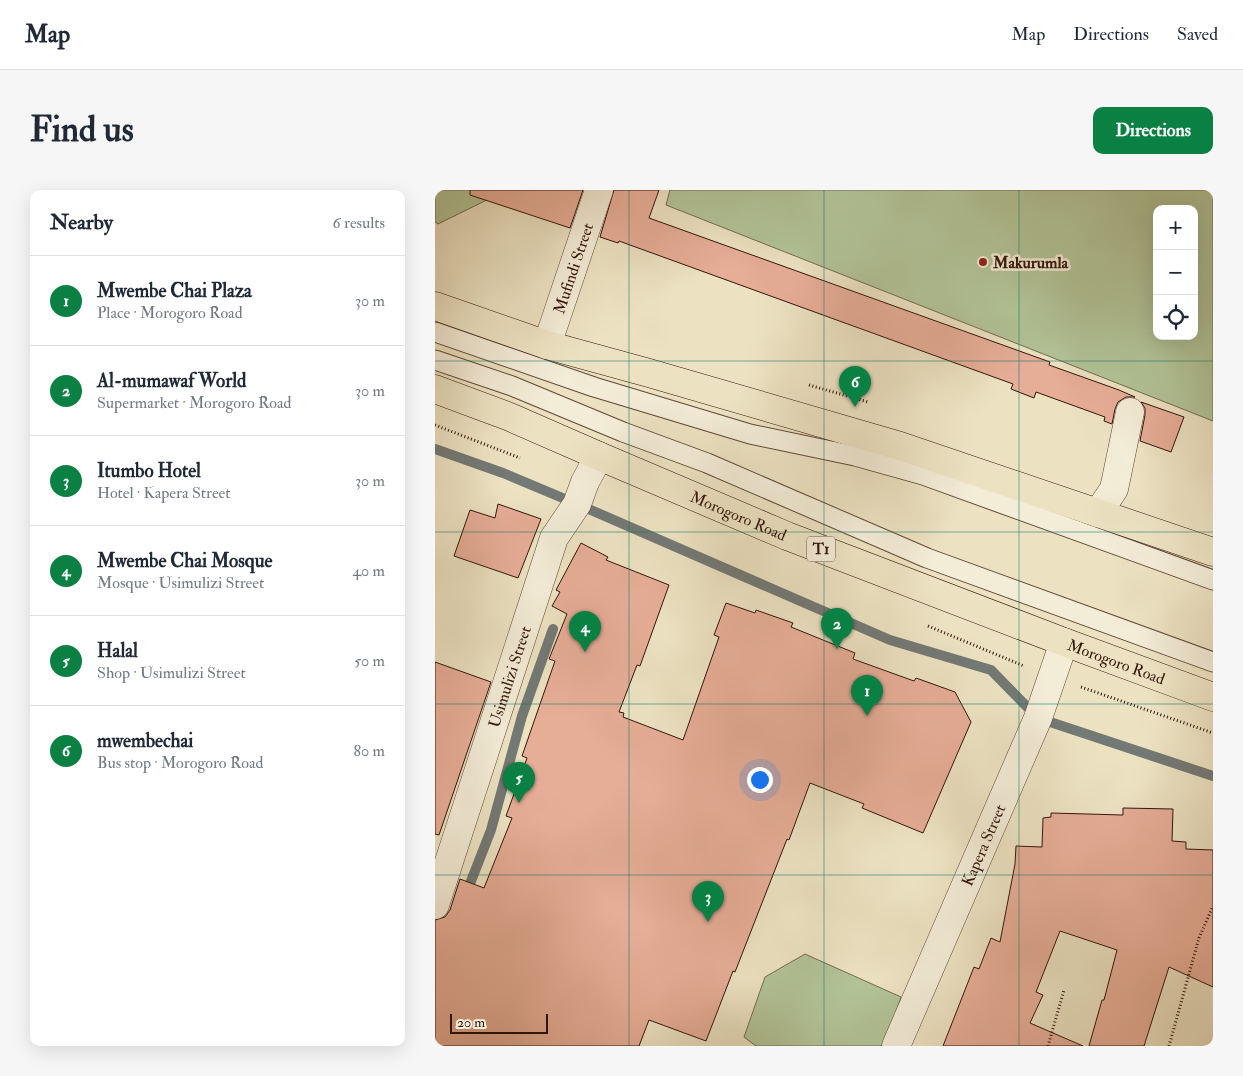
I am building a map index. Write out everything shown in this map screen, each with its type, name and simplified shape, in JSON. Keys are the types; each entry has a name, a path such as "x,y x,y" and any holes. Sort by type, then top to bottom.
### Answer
{"highway":[{"path":"435,306 547,345 900,446 1213,552"},
{"name":"Morogoro Road","path":"435,389 510,416 787,536 1213,697"}],"street":[{"name":"Mufindi Street","path":"547,345 599,190"},
{"path":"1098,513 1114,490 1130,412"},
{"name":"Usimulizi Street","path":"435,905 444,850 554,538 577,504 585,482 599,456"},
{"name":"Kapera Street","path":"896,1046 1038,718 1064,642"}],"lane":[{"path":"435,332 594,387 750,434 855,456 923,475 1213,580"},
{"name":"Morogoro Road","path":"435,360 512,386 623,432 707,463 927,558 1213,662"}],"path":[{"path":"1169,1046 1199,938 1213,906"},
{"path":"1049,1046 1064,990"}],"green space":[{"path":"435,190 504,190 438,224 435,222"},
{"name":"Makurumla","path":"670,190 1213,190 1213,421 666,205"},
{"path":"805,954 901,997 885,1046 756,1046 744,1037 765,977"}],"building":[{"path":"470,190 583,190 570,228 470,195"},
{"path":"614,190 659,190 649,218 1050,362 1049,365 1135,397 1126,397 1118,402 1112,424 1104,421 1105,417 1036,392 1034,398 1011,389 1013,384 619,241 618,243 600,237"},
{"path":"1141,402 1184,417 1171,452 1140,441 1145,415 1145,408"},
{"path":"498,504 541,519 518,578 454,556 470,510 495,518"},
{"path":"581,543 608,557 606,560 669,585 640,666 637,665 619,712 624,713 623,717 683,740 719,637 714,635 726,603 755,613 756,610 793,623 791,627 855,653 853,659 914,681 916,678 955,692 971,722 923,833 862,808 864,804 810,783 789,840 787,839 706,1041 649,1020 639,1046 435,1046 435,920 445,917 450,910 460,879 484,888 512,818 506,816 527,758 522,756 555,661 549,659 567,614 552,606 560,592 556,590"},
{"path":"435,662 491,682 439,835 435,834"},
{"path":"1123,808 1173,809 1172,841 1186,842 1186,849 1213,850 1213,987 1169,967 1144,1046 1089,1046 1102,1000 1104,1000 1117,950 1060,931 1036,992 1043,995 1030,1023 1083,1046 943,1046 974,967 979,969 991,938 1000,942 1015,864 1016,846 1042,847 1043,818 1051,817 1051,813 1123,815"}],"waterway":[{"path":"435,449 503,473 577,504 890,640 991,670 1038,718 1213,776"},
{"path":"466,894 491,830 522,716 553,629"}],"place":[{"name":"Makurumla","path":"983,262"},
{"name":"mwembechai","path":"855,407"},
{"name":"Al-mumawaf World","path":"837,649"},
{"name":"Mwembe Chai Mosque","path":"585,652"},
{"name":"Mwembe Chai Plaza","path":"867,716"},
{"name":"Halal","path":"519,803"},
{"name":"Itumbo Hotel","path":"708,922"}]}
